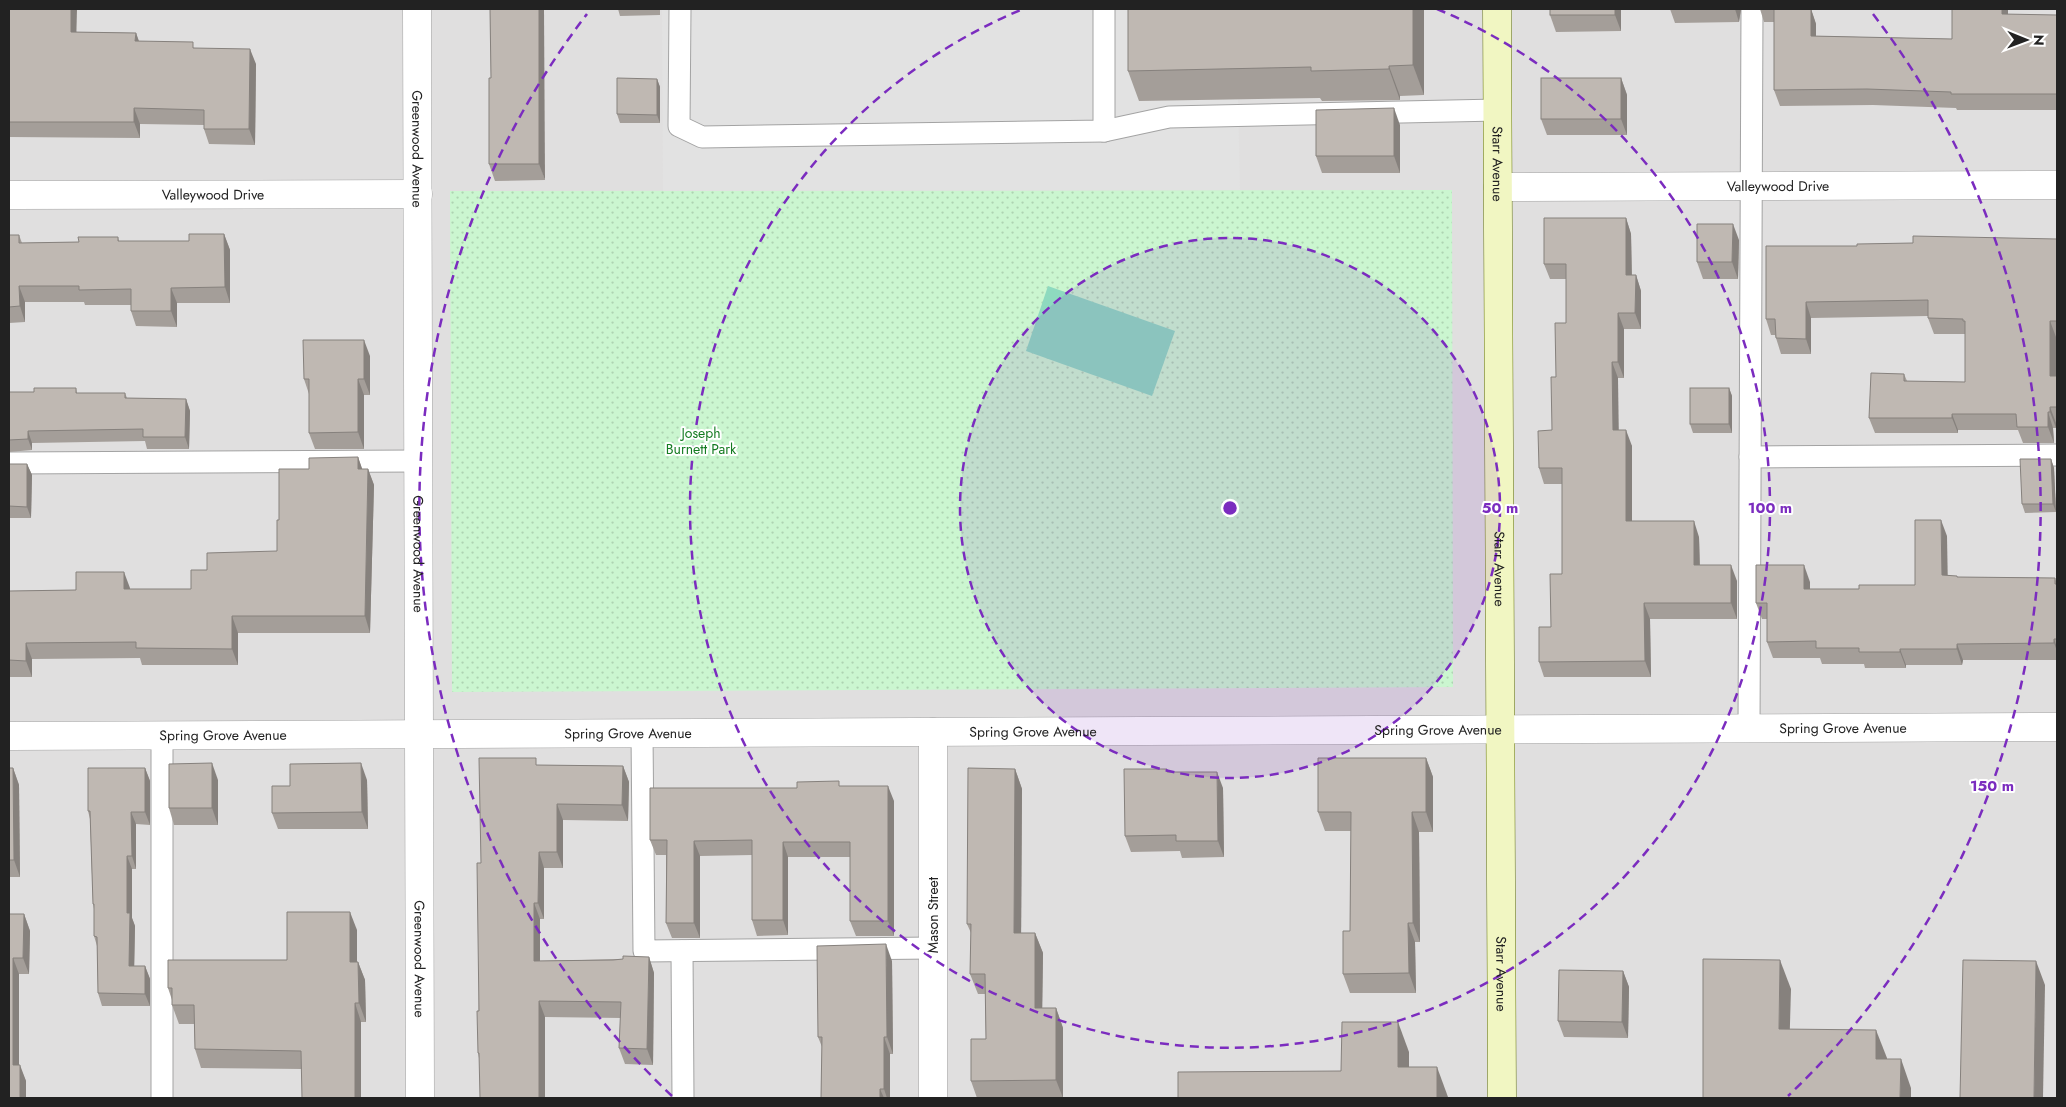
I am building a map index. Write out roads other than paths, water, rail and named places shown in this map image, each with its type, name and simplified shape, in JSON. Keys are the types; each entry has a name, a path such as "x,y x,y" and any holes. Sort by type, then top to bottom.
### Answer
{"main road":[{"name":"Starr Avenue","path":"1497,9 1502,1098"}],"street":[{"name":"Greenwood Avenue","path":"417,9 420,1098"},
{"name":"Valleywood Drive","path":"1498,187 2057,185"},
{"name":"Valleywood Drive","path":"9,195 418,194"},
{"name":"Spring Grove Avenue","path":"9,736 2057,727"},
{"name":"Mason Street","path":"933,732 933,1098"}],"lane":[{"path":"680,9 679,126 702,137 1104,131 1170,117 1498,110"},
{"path":"1104,9 1104,131"},
{"path":"1750,729 1752,9"},
{"path":"1750,457 2057,455"},
{"path":"9,464 418,462"},
{"path":"642,733 644,951 933,948"},
{"path":"162,736 162,1098"},
{"path":"682,951 683,1098"}],"park label":[{"name":"Joseph Burnett Park","path":"701,442"}]}
